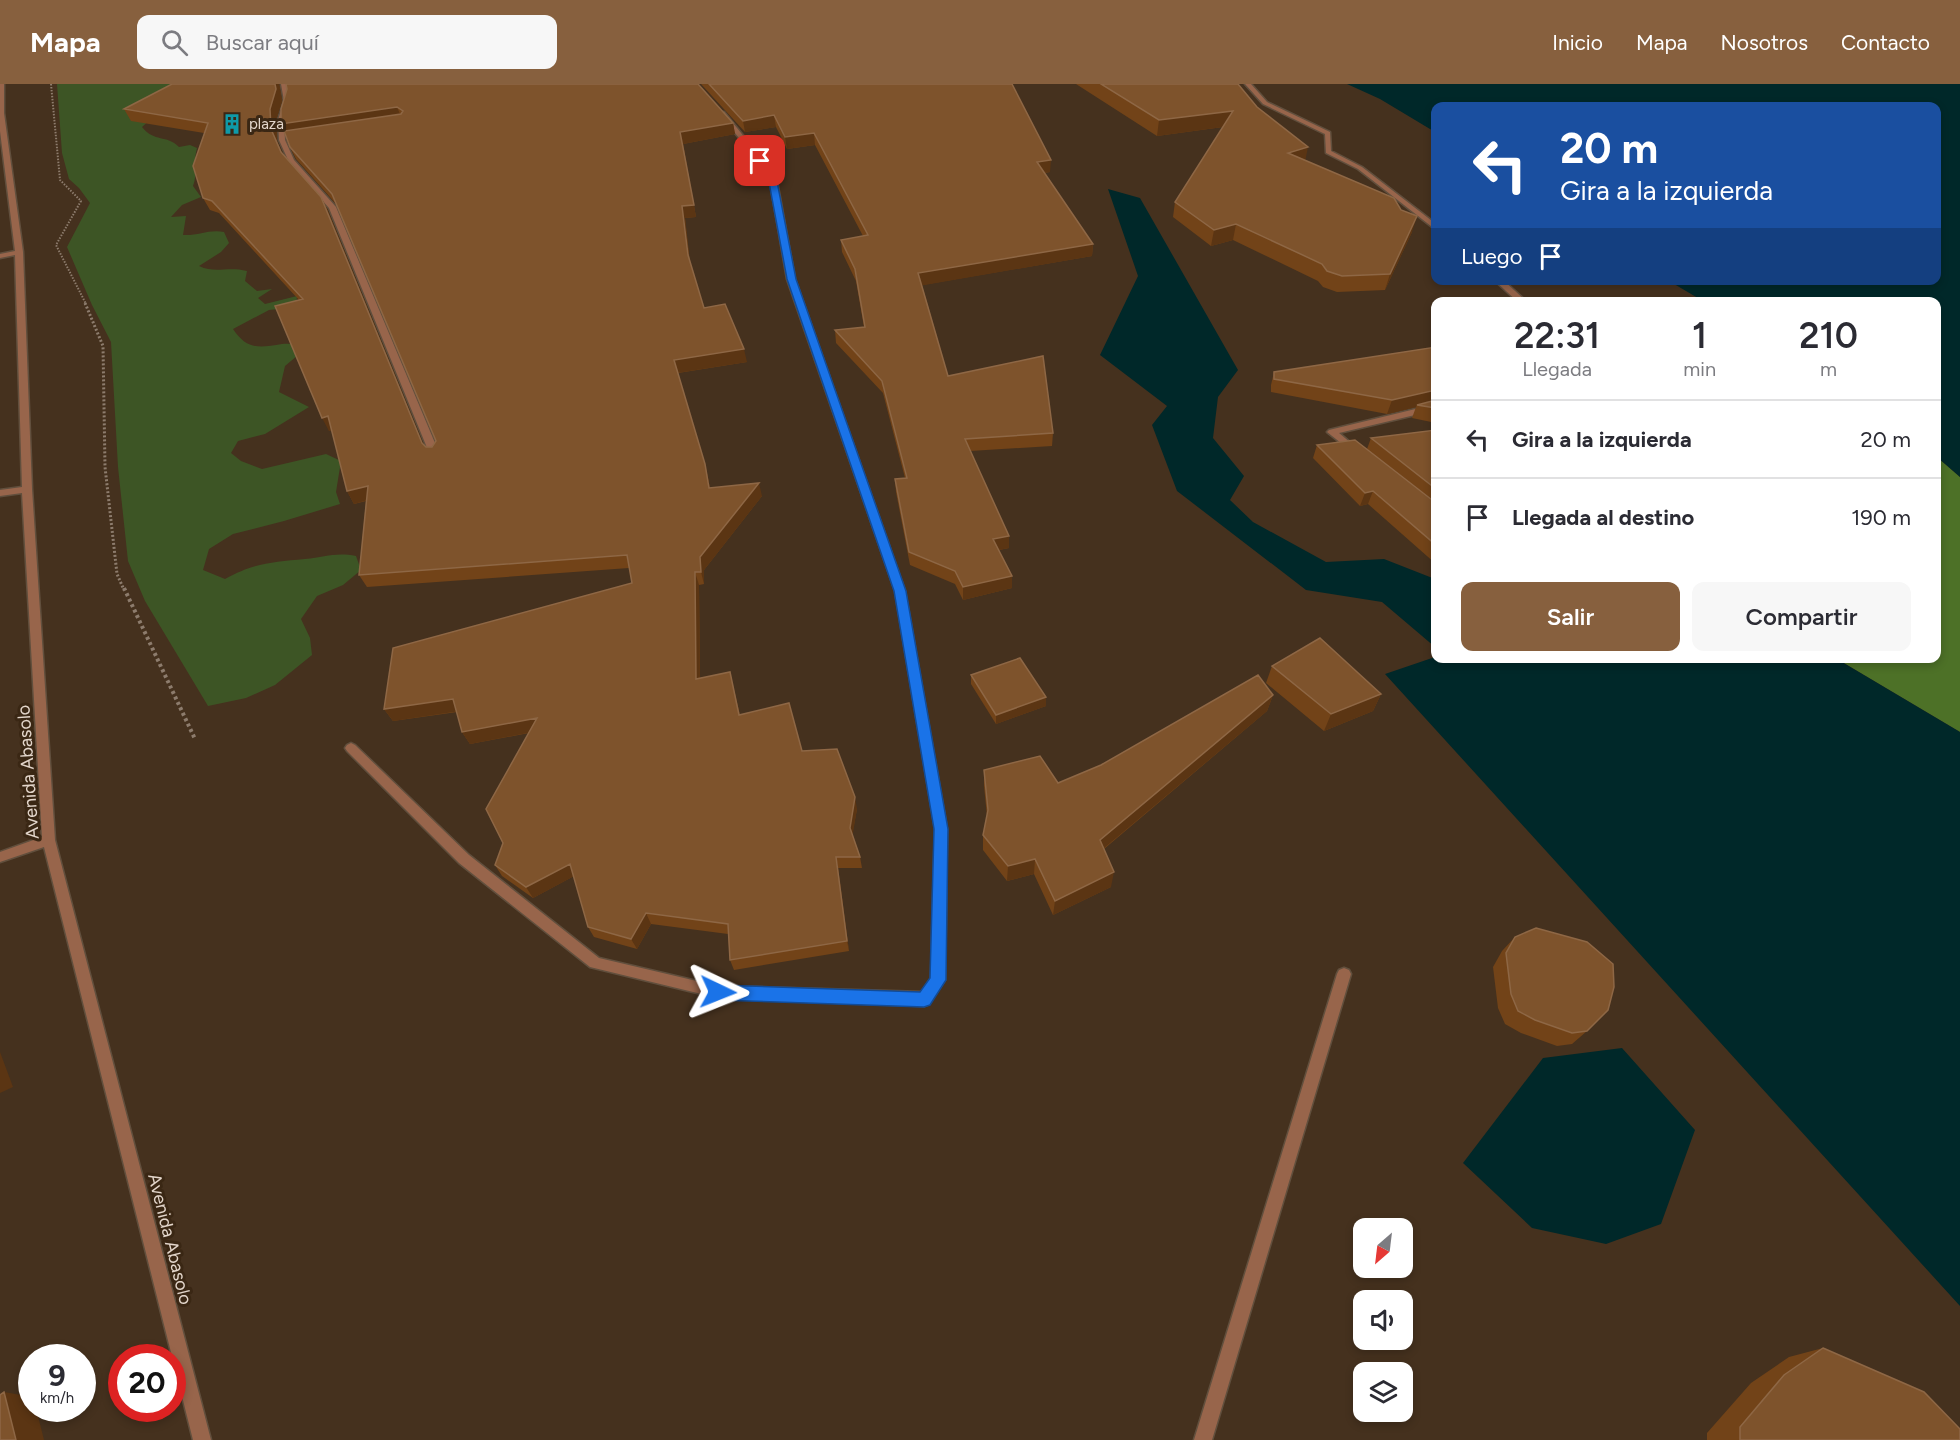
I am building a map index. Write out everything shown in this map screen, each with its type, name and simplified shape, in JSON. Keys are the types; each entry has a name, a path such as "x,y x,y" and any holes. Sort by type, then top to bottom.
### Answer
{"street":[{"name":"Avenida Abasolo","path":"1,84 1,113 19,252 27,489 49,840 202,1440"},
{"path":"284,84 287,101 281,120 282,140 291,161 332,207 435,455"},
{"path":"1248,84 1265,103 1328,133 1328,152 1360,168 1431,224"},
{"path":"351,748 464,859 595,963 718,992 924,999 938,980 941,829 900,591 791,279 772,176 737,130 716,107"},
{"path":"282,140 293,139"},
{"path":"0,256 19,252"},
{"path":"1504,285 1517,297"},
{"path":"1366,460 1332,432 1431,408"},
{"path":"0,494 27,489"},
{"path":"0,856 49,840"},
{"path":"1203,1440 1344,974"}],"path":[{"path":"51,84 60,180 81,201 56,245 87,306 103,346 105,467 117,574 195,739"}],"green space":[{"path":"57,84 171,84 174,98 142,127 151,135 170,141 179,147 190,145 197,148 193,186 201,197 182,205 171,217 186,216 183,235 213,231 224,232 229,243 221,252 199,266 247,271 245,281 257,291 272,289 258,298 265,304 297,296 296,307 269,310 233,329 243,341 254,346 310,345 285,366 279,392 309,407 265,434 238,441 231,453 241,461 262,469 326,454 341,461 336,492 340,504 233,534 209,549 203,570 225,579 264,564 342,554 356,556 361,570 343,585 317,596 301,619 310,638 312,655 275,685 246,698 208,706 145,601 128,561 118,467 111,342 67,247 90,203 69,179 62,153"},
{"path":"1941,460 1960,477 1960,732 1844,663 1941,663"}],"water":[{"path":"1347,84 1960,84 1960,477 1941,460 1941,297 1696,297 1676,285 1941,285 1941,102 1431,102 1431,130 1380,99"},
{"path":"1108,189 1140,198 1238,370 1218,397 1213,438 1244,476 1230,500 1253,522 1326,562 1384,559 1431,577 1431,644 1382,602 1306,590 1177,491 1152,425 1167,406 1100,355 1138,276"},
{"path":"1431,658 1431,663 1844,663 1960,732 1960,1306 1385,674"},
{"path":"1622,1048 1695,1130 1661,1224 1606,1244 1532,1228 1463,1163 1543,1058"}],"building":[{"path":"172,84 275,84 276,89 270,109 271,129 281,152 321,197 422,443 426,447 432,447 436,441 332,194 290,147 284,131 401,114 403,111 397,107 281,124 281,109 287,89 286,84 698,84 733,123 680,132 694,205 682,206 688,255 704,308 725,304 744,349 674,360 705,464 709,488 759,483 700,557 701,572 695,572 696,679 730,672 739,715 789,703 802,751 837,749 855,797 850,828 860,857 836,857 847,941 730,960 728,924 646,913 631,939 588,927 570,864 526,887 495,865 503,843 486,809 537,718 462,732 453,699 384,709 393,648 632,583 627,555 359,575 368,486 347,491 328,416 322,418 275,306 303,299 212,201 203,198 193,166 208,123 124,109"},
{"path":"709,84 1012,84 1051,160 1037,162 1093,244 918,273 948,376 1043,356 1053,433 965,439 1009,536 993,539 1012,576 963,587 955,571 909,552 895,479 907,478 882,381 835,330 865,327 855,269 841,240 868,235 814,133 785,137 774,115 743,121"},
{"path":"1101,84 1238,84 1257,107 1308,147 1288,153 1394,198 1401,210 1417,216 1390,274 1342,276 1327,271 1322,264 1236,224 1214,230 1175,202 1233,111 1159,120"},
{"path":"1431,348 1431,391 1392,400 1274,379 1274,372"},
{"path":"1431,401 1431,407 1417,405"},
{"path":"1431,431 1431,485 1371,438"},
{"path":"1355,440 1431,499 1431,541 1373,491 1365,493 1317,445"},
{"path":"1320,638 1381,694 1331,714 1272,666"},
{"path":"1020,658 1046,697 996,715 971,675"},
{"path":"1258,675 1273,695 1100,840 1114,872 1055,901 1035,859 1008,866 983,835 988,810 984,770 1040,756 1058,783 1101,765"},
{"path":"1536,928 1587,942 1613,964 1614,987 1608,1010 1587,1031 1572,1033 1535,1020 1518,1011 1511,994 1506,953 1515,937"},
{"path":"1823,1348 1924,1392 1960,1429 1960,1440 1740,1440 1740,1427 1784,1375"},
{"path":"4,1392 16,1440 0,1440 0,1395"}],"place":[{"name":"plaza","path":"232,124"}],"route":[{"path":"718,992 924,999 938,980 941,829 900,591 791,279 772,176 760,161"}]}
